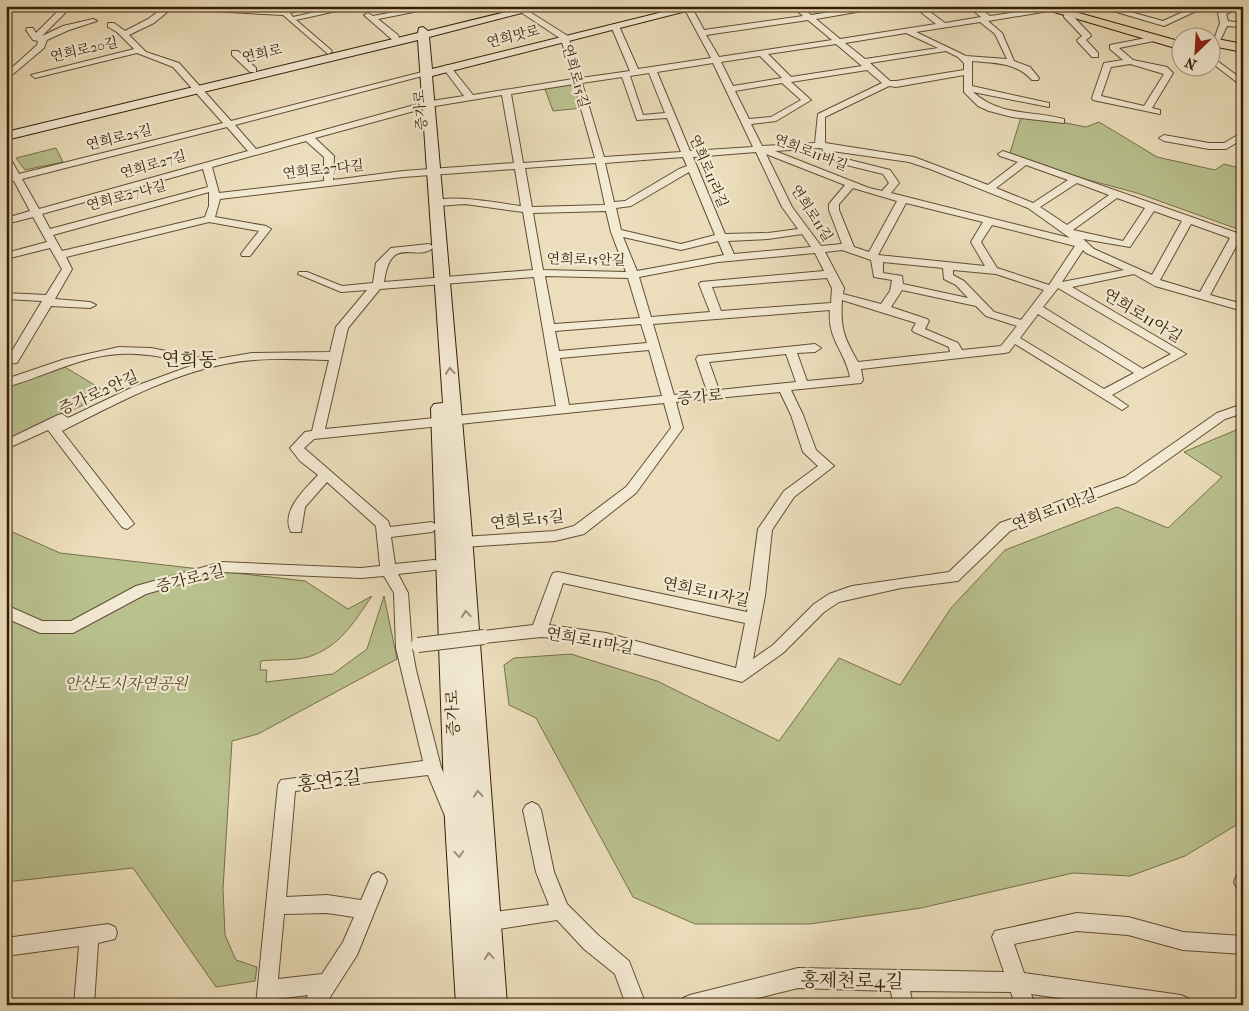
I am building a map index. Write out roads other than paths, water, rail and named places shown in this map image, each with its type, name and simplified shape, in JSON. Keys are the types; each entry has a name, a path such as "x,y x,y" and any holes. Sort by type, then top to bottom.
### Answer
{"main road":[{"name":"연희로","path":"6,129 525,8 544,6"},
{"name":"연희맛로","path":"422,74 692,7"},
{"path":"1042,7 1172,35"},
{"path":"1066,11 1172,43"},
{"name":"증가로","path":"418,34 429,172 428,247 436,282"},
{"name":"연희로","path":"6,136 253,70 328,52 396,39"},
{"path":"1222,47 1243,48"},
{"path":"1222,50 1243,58"},
{"name":"증가로","path":"429,172 436,203 436,282 447,420 462,542 493,1005"},
{"name":"증가로","path":"447,420 457,826 470,1005"}],"street":[{"path":"40,38 68,6"},
{"name":"연희로20길","path":"125,34 151,21 170,7 286,12 309,6"},
{"path":"291,19 356,6 373,18 396,39"},
{"path":"373,18 440,6"},
{"path":"796,6 888,83 896,84 967,72"},
{"path":"702,33 887,6"},
{"path":"917,6 943,25"},
{"path":"992,6 975,9 998,33 1011,60 1008,62"},
{"path":"1100,6 1164,24 1203,6"},
{"name":"연희로11길","path":"692,7 702,33 787,207 818,250 838,288 837,334 854,366 857,380"},
{"path":"506,92 985,19 1042,7"},
{"name":"연희로15길","path":"462,542 554,536 580,530 631,490 677,428 633,275 616,232 600,160 565,38 525,8"},
{"path":"1222,28 1224,23 1222,13 1229,8 1243,13"},
{"path":"1066,11 1088,36 1081,40 1093,53"},
{"path":"286,12 291,19 328,52"},
{"path":"40,38 66,28 93,21"},
{"path":"1224,23 1243,25"},
{"name":"연희로20길","path":"110,25 125,34 143,54 176,65 197,86"},
{"path":"615,26 635,72"},
{"path":"6,78 41,46 40,38 30,30"},
{"path":"906,30 964,58 968,62 968,92 984,106 1011,114 1050,117 1061,121"},
{"path":"1130,62 1113,47 1151,38"},
{"path":"729,89 787,80 947,49"},
{"name":"연희로20길","path":"36,74 139,50"},
{"path":"235,53 253,70"},
{"path":"746,122 773,119 807,100 762,53"},
{"path":"964,58 1008,62 1027,69 1035,78"},
{"path":"1146,110 1169,73 1164,69 1130,62 1107,65 1096,98 1146,110 1157,112"},
{"path":"447,68 470,97"},
{"path":"1222,68 1243,84"},
{"name":"연희로11라길","path":"652,70 730,258"},
{"name":"연희로25길","path":"6,180 422,74"},
{"path":"624,74 640,118 671,116"},
{"path":"884,195 894,184 887,172 826,157 820,116 888,83"},
{"path":"197,86 254,152"},
{"path":"968,88 1042,104 1050,117"},
{"name":"증가로","path":"423,105 506,92"},
{"name":"연희로15안길","path":"506,92 563,408"},
{"name":"연희로27길","path":"6,221 423,105"},
{"path":"1164,138 1209,146 1226,146 1243,135"},
{"path":"308,137 329,156 328,180 330,182"},
{"path":"429,172 519,167 758,148 824,146 911,159 1034,207 1070,232 1090,251 1154,281 1203,298 1242,307"},
{"name":"연희로11바길","path":"758,148 884,195 1081,244"},
{"path":"1003,154 1239,238 1203,298"},
{"path":"6,158 67,269 13,360 6,360"},
{"path":"990,189 1024,162"},
{"path":"206,165 214,193 212,215 209,219"},
{"path":"436,203 465,201 527,210 610,207 627,204 682,171 692,168"},
{"name":"연희로27다길","path":"214,193 429,172"},
{"path":"1034,207 1075,180"},
{"name":"연희로11바길","path":"849,248 834,210 834,204 852,184"},
{"name":"연희로27나길","path":"47,233 214,193"},
{"path":"1070,232 1116,194"},
{"path":"874,257 903,200"},
{"path":"1070,232 1126,245 1151,207"},
{"path":"59,255 209,219 266,229 246,254"},
{"path":"1154,281 1188,220"},
{"path":"989,221 976,242 993,270"},
{"path":"616,232 681,247 722,238 768,236 804,231"},
{"path":"6,256 53,244"},
{"path":"854,366 1005,348 1056,286 1081,244"},
{"path":"428,247 395,250 382,263 378,284 342,327 318,434 310,435 297,448 305,458 383,524 388,570 401,593 433,767 457,826"},
{"path":"633,275 730,258 849,248 874,257 993,270 1056,286 1136,271"},
{"path":"874,257 878,262 878,275 898,278 897,286 884,309"},
{"path":"948,265 948,277 960,283 990,314 1024,325"},
{"path":"303,274 341,289 539,274"},
{"name":"연희로15안길","path":"539,274 633,275"},
{"path":"716,316 705,284 831,274"},
{"path":"897,286 980,304"},
{"name":"연희로11아길","path":"1056,286 1180,354 1104,394"},
{"path":"6,296 50,299 56,304 90,305"},
{"path":"549,328 646,319 716,316 837,301 884,309 923,321 918,330 954,345 957,354"},
{"path":"1036,308 1143,374"},
{"path":"1014,339 1122,406"},
{"path":"554,355 654,346"},
{"path":"715,395 702,359 815,348"},
{"name":"증가로2안길","path":"6,383 58,365 123,350 149,351 212,363"},
{"path":"790,350 804,386"},
{"name":"증가로2안길","path":"127,524 54,430 104,405 212,363 258,356 336,356"},
{"name":"증가로","path":"318,434 857,380"},
{"name":"연희로11자길","path":"539,630 558,577 754,618 765,529 789,494 827,466 810,452 797,415 784,388"},
{"path":"6,445 104,396 104,405"},
{"name":"연희로11마길","path":"411,647 539,630 562,632 613,640 719,672 742,676 778,649 819,608 834,598 852,592 900,583 953,577 1005,527 1130,480 1221,416 1243,408"},
{"path":"296,528 298,506 326,474"},
{"path":"384,532 432,526"},
{"name":"증가로2길","path":"6,611 40,627 73,627 141,590 222,567 361,573 434,565"},
{"path":"742,676 754,618"},
{"name":"홍연2길","path":"266,997 287,785 433,767"},
{"path":"532,810 545,872 560,910 585,936 622,968 636,1005"},
{"path":"314,1005 350,948 378,881"},
{"path":"275,906 327,904 366,910"},
{"path":"486,922 548,914 560,910"},
{"path":"1025,1005 1002,937 1077,922 1128,926 1183,941 1243,945"},
{"path":"6,947 108,933"},
{"path":"84,1005 89,936"},
{"name":"홍제천로4길","path":"690,1005 798,978 899,982 1017,982 1181,1005"},
{"path":"899,982 903,1005"},
{"path":"266,997 328,983"}],"district":[{"name":"연희동","path":"189,359"}],"park label":[{"name":"안산도시자연공원","path":"126,683"}]}
